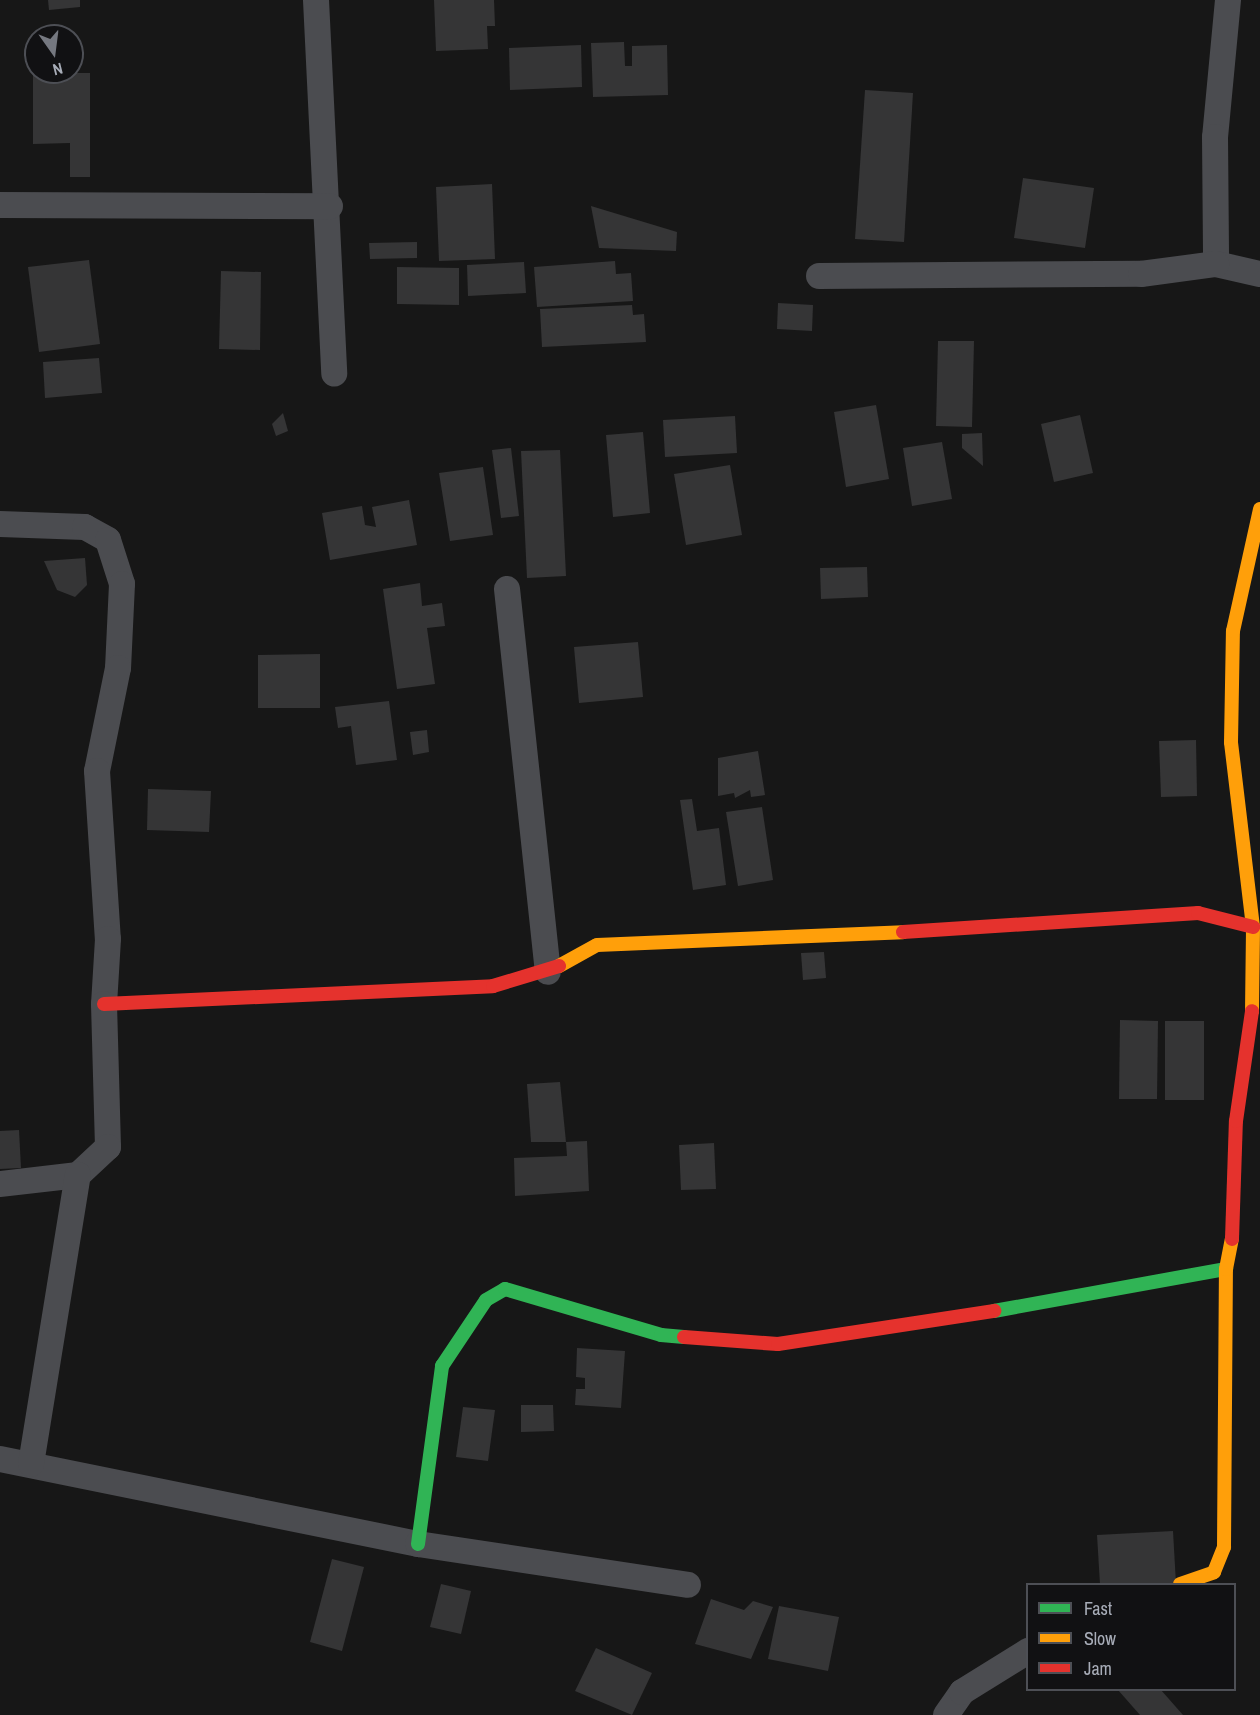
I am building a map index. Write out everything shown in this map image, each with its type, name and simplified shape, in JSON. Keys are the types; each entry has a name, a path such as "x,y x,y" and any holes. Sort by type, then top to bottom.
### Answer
{"street":[{"path":"316,0 330,206 334,374"},
{"path":"1216,264 1215,137 1228,0"},
{"path":"0,205 330,206"},
{"path":"819,276 1141,274 1216,264 1260,274"},
{"path":"1183,1583 1214,1572 1224,1547 1226,1269 1236,1121 1253,1003 1253,927 1232,731 1233,631 1260,509"},
{"path":"0,524 85,527 108,540 122,584 118,668 97,771 108,939 104,1004 108,1147 78,1174 0,1184"},
{"path":"507,589 548,972"},
{"path":"104,1004 493,986 548,972 597,945 638,942 827,937 1198,913 1253,927"},
{"path":"31,1464 78,1174"},
{"path":"418,1544 442,1366 486,1300 505,1288 661,1335 778,1344 859,1336 1226,1269"},
{"path":"0,1459 418,1544 688,1585"},
{"path":"946,1715 962,1692 1026,1652"}],"building":[{"path":"48,0 80,0 80,7 49,10"},
{"path":"434,0 494,0 495,26 487,26 488,49 436,51"},
{"path":"624,42 625,66 632,66 632,46 667,45 668,95 593,97 591,43"},
{"path":"581,45 582,87 510,90 509,48"},
{"path":"84,73 90,73 90,177 70,177 70,143 33,144 33,84 84,84"},
{"path":"865,90 913,93 904,242 855,239"},
{"path":"1023,178 1094,188 1085,248 1014,238"},
{"path":"492,184 495,259 439,261 436,187"},
{"path":"591,206 677,232 676,251 599,248"},
{"path":"417,242 417,258 370,259 369,243"},
{"path":"89,260 100,344 39,352 28,267"},
{"path":"615,261 616,274 631,273 633,301 537,307 534,267"},
{"path":"524,262 526,293 468,296 467,265"},
{"path":"397,267 459,268 459,305 397,304"},
{"path":"221,271 261,272 260,350 219,349"},
{"path":"778,303 813,305 812,331 777,329"},
{"path":"632,305 633,315 644,314 646,342 542,347 540,309"},
{"path":"938,341 974,341 972,427 936,426"},
{"path":"99,358 102,393 45,398 43,362"},
{"path":"876,405 889,479 846,487 834,412"},
{"path":"283,413 288,431 276,436 272,424"},
{"path":"1080,415 1093,473 1054,482 1041,424"},
{"path":"735,416 737,453 665,457 663,420"},
{"path":"643,432 650,513 613,517 606,435"},
{"path":"982,433 983,466 962,448 962,434"},
{"path":"942,442 952,499 912,506 903,448"},
{"path":"511,448 519,516 501,518 492,450"},
{"path":"560,450 566,576 527,578 521,451"},
{"path":"730,465 742,535 686,545 674,474"},
{"path":"483,467 493,535 450,541 439,473"},
{"path":"409,500 417,545 330,560 322,513 362,506 365,525 376,527 372,507"},
{"path":"85,558 87,585 75,597 57,590 44,561"},
{"path":"867,567 868,597 821,599 820,568"},
{"path":"420,583 422,606 442,603 445,626 427,628 435,684 397,689 383,589"},
{"path":"638,642 643,697 579,703 574,647"},
{"path":"320,654 320,708 258,708 258,655"},
{"path":"389,701 397,760 356,765 351,726 338,728 335,707"},
{"path":"427,730 429,752 413,755 410,732"},
{"path":"1196,740 1197,796 1161,797 1159,741"},
{"path":"758,751 765,795 751,797 750,790 735,798 734,793 718,796 718,758"},
{"path":"148,789 211,791 209,832 147,830"},
{"path":"692,799 697,831 719,828 726,885 693,890 680,800"},
{"path":"762,807 773,880 738,886 726,812"},
{"path":"824,952 826,978 803,980 801,953"},
{"path":"1120,1020 1158,1021 1157,1099 1119,1099"},
{"path":"1165,1021 1204,1021 1204,1100 1165,1100"},
{"path":"560,1082 566,1142 531,1142 527,1084"},
{"path":"19,1130 21,1168 0,1169 0,1131"},
{"path":"587,1141 589,1191 515,1196 514,1158 567,1156 566,1142"},
{"path":"714,1143 716,1189 681,1190 679,1145"},
{"path":"577,1348 625,1351 621,1408 575,1405 576,1389 585,1389 585,1378 576,1377"},
{"path":"521,1405 553,1405 554,1431 521,1432"},
{"path":"463,1407 495,1410 488,1461 456,1457"},
{"path":"1173,1531 1176,1583 1100,1583 1097,1535"},
{"path":"332,1559 364,1567 342,1651 310,1642"},
{"path":"441,1584 471,1591 461,1634 430,1627"},
{"path":"711,1599 744,1610 753,1601 773,1607 751,1659 695,1644"},
{"path":"779,1606 839,1617 828,1671 768,1659"},
{"path":"596,1648 652,1673 632,1715 575,1691"},
{"path":"1119,1691 1162,1691 1183,1715 1140,1715"}],"traffic: fast":[{"path":"994,1311 1226,1269"},
{"path":"418,1544 442,1366 486,1300 505,1289 661,1335 684,1337"}],"traffic: slow":[{"path":"1252,1011 1253,927 1231,742 1233,631 1260,509"},
{"path":"559,966 597,945 903,932"},
{"path":"1183,1583 1214,1572 1224,1547 1226,1269 1232,1239"}],"traffic: jam":[{"path":"903,932 1198,913 1253,927"},
{"path":"104,1004 493,986 559,966"},
{"path":"1232,1239 1236,1121 1252,1011"},
{"path":"684,1337 778,1344 994,1311"}]}
